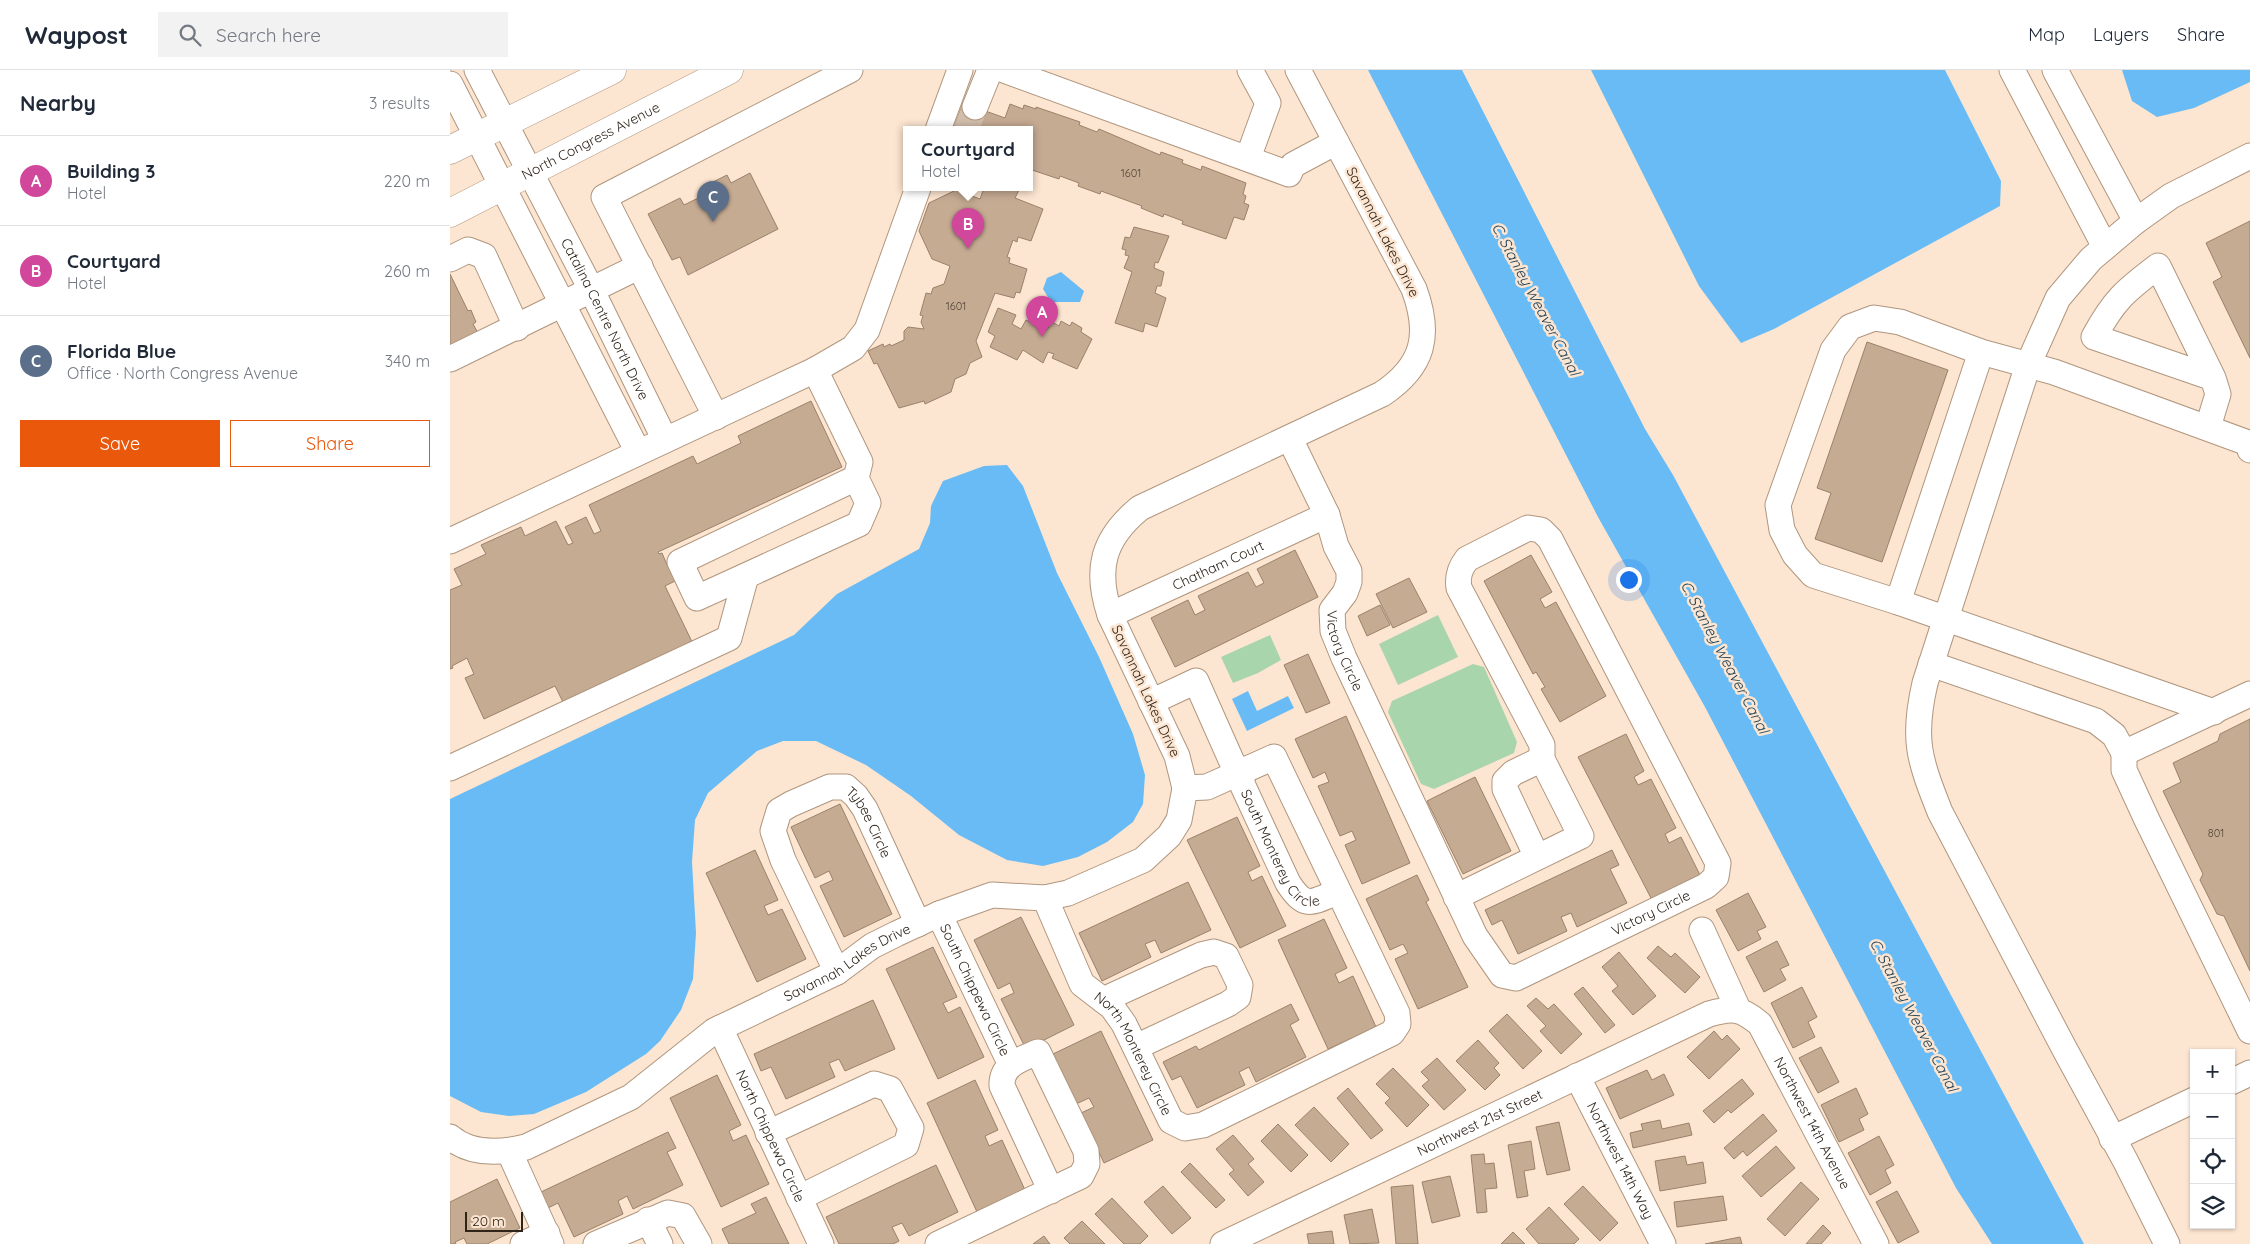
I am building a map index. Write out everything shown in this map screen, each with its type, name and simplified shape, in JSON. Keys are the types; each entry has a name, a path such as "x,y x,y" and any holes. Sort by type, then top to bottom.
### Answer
{"main road":[{"path":"450,150 612,70"},
{"name":"North Congress Avenue","path":"450,213 729,70"}],"street":[{"name":"Catalina Centre North Drive","path":"477,70 592,291 665,440"},
{"path":"716,417 604,197 850,70"},
{"path":"975,107 990,70"},
{"path":"1004,70 1289,174 1293,165 1336,142"},
{"path":"1248,158 1268,103 1250,70"},
{"name":"Savannah Lakes Drive","path":"451,1140 483,1151 509,1151 526,1147 631,1097 699,1042 720,1028 837,972 872,946 928,919 992,895 1045,898 1087,886 1143,860 1169,836 1179,820 1185,788 1177,756 1110,615 1103,595 1102,565 1112,538 1130,517 1152,502 1290,439 1382,394 1394,386 1413,366 1423,340 1423,314 1414,289 1298,70"},
{"path":"2012,70 2105,247"},
{"path":"2054,70 2136,221"},
{"path":"939,126 955,71"},
{"path":"450,84 504,186 638,452"},
{"path":"2167,1244 2126,1162 2112,1139 1940,812 1924,772 1918,744 1918,715 1931,664 2028,365 2058,298 2091,259 2136,221 2171,196 2250,156"},
{"path":"450,541 815,370 853,348 866,330 917,191"},
{"path":"450,259 468,250 484,256 517,328"},
{"path":"450,359 517,328 640,266"},
{"path":"2208,427 2218,394 2213,378 2158,266 2125,291 2109,309 2094,337 2213,378"},
{"path":"2214,712 1898,602 1813,575 1796,555 1782,530 1778,505 1833,350 1850,327 1874,318 1900,322 1981,352 2054,372 2208,427 2249,445"},
{"path":"1898,602 1981,352"},
{"path":"815,370 860,462 856,478 868,503 859,524 697,598 680,562 856,478"},
{"name":"Victory Circle","path":"1290,439 1326,515 1349,576 1345,593 1332,610 1333,632 1475,936 1493,966 1502,975 1516,978 1706,886 1716,877 1718,864 1550,539 1541,530 1528,528 1468,559 1461,567 1458,579 1459,588 1542,752"},
{"name":"Chatham Court","path":"1110,615 1326,515"},
{"path":"450,768 729,638 746,576"},
{"path":"1931,664 2096,721 2114,735 2124,753 2124,770 2250,1031"},
{"name":"South Monterey Circle","path":"1151,702 1196,681 1232,762 1240,772 1247,795 1288,883 1297,897 1305,902 1315,902 1337,892"},
{"path":"2124,753 2250,694"},
{"path":"1456,897 1581,836 1542,752 1504,781 1537,857"},
{"name":"South Monterey Circle","path":"1185,788 1207,787 1274,757 1337,892 1397,1013 1398,1024"},
{"name":"Tybee Circle","path":"837,972 783,860 773,830 779,811 791,804 836,786 846,787 856,796 865,809 928,919"},
{"name":"North Monterey Circle","path":"1045,898 1082,984 1112,1006 1136,1047 1171,1120 1184,1128 1203,1125 1392,1033 1398,1024"},
{"name":"South Chippewa Circle","path":"928,919 1011,1065"},
{"path":"1702,930 1738,1009"},
{"path":"1103,1000 1201,955 1214,952 1226,956 1240,986 1238,997 1228,1004 1136,1047"},
{"name":"Northwest 21st Street","path":"1223,1244 1709,1014 1723,1010 1738,1009"},
{"name":"Northwest 14th Avenue","path":"1738,1009 1760,1024 1876,1244"},
{"name":"North Chippewa Circle","path":"720,1028 821,1244"},
{"name":"South Chippewa Circle","path":"938,1244 1051,1192 1081,1176 1088,1164 1086,1150 1038,1052 1011,1065 1002,1078 1002,1086 1051,1192"},
{"path":"2235,1080 2250,1073"},
{"name":"Northwest 14th Way","path":"1577,1076 1654,1241"},
{"path":"768,1133 874,1084 890,1089 911,1128 906,1145 799,1198"},
{"path":"2112,1139 2190,1102"},
{"path":"509,1151 549,1238 523,1244"},
{"path":"596,1244 668,1213 683,1216 698,1244"},
{"path":"648,1220 660,1244"}],"green space":[{"path":"1438,615 1458,657 1398,685 1379,644"},
{"path":"1270,635 1281,660 1258,673 1233,683 1221,657"},
{"path":"1473,664 1484,667 1517,742 1514,753 1434,789 1421,784 1388,712 1392,701"}],"water":[{"name":"C. Stanley Weaver Canal","path":"1368,70 1462,70 1645,429 1673,475 2084,1244 1992,1244 1956,1188 1705,707 1598,517"},
{"path":"1591,70 1945,70 2001,181 2000,206 1774,329 1741,343 1699,286"},
{"path":"2122,70 2250,70 2250,82 2194,108 2157,117 2132,101"},
{"path":"1061,272 1084,291 1080,302 1051,302 1043,289 1047,278"},
{"path":"1007,465 1023,486 1057,573 1099,657 1133,734 1145,775 1143,804 1133,822 1107,842 1078,857 1043,866 1007,860 959,835 911,796 866,765 816,741 783,741 757,751 708,793 695,820 692,862 696,933 693,979 681,1010 660,1041 646,1054 586,1092 534,1114 509,1116 481,1112 450,1096 450,799 794,635 837,594 919,549 930,523 931,506 943,481 984,466"},
{"path":"1248,691 1257,711 1288,696 1294,708 1247,731 1232,699"}],"building":[{"path":"963,103 1005,118 1010,104 1023,109 1024,105 1036,109 1036,107 1080,122 1079,125 1097,132 1099,129 1160,155 1161,152 1183,160 1182,163 1201,170 1202,166 1246,183 1243,194 1246,196 1244,203 1249,205 1244,220 1234,217 1226,239 1182,224 1183,221 1164,214 1163,217 1141,208 1142,206 1101,191 1100,194 1078,186 1079,183 1060,176 1059,179 1033,170 1033,126 954,126"},
{"path":"750,173 778,229 688,275 680,257 672,260 648,214 680,198 684,205 717,189 713,182 727,175 731,183"},
{"path":"954,191 980,199 983,191 1018,191 1015,198 1043,209 1031,241 1018,237 1017,242 1013,240 1007,257 1010,258 1009,263 1027,269 1020,293 1016,292 1014,298 995,293 976,341 982,357 970,363 966,374 955,379 951,392 925,404 924,401 899,408 877,363 874,364 868,351 883,344 884,347 890,344 891,346 904,340 904,331 908,327 924,329 921,322 923,316 920,315 926,293 931,294 933,288 944,284 950,266 932,259 919,231 929,203"},
{"path":"2250,221 2250,358 2213,282 2222,277 2206,243"},
{"path":"1134,227 1169,236 1158,263 1155,262 1154,268 1164,272 1161,286 1157,286 1155,293 1166,298 1157,327 1145,323 1143,332 1115,323 1132,272 1124,268 1129,256 1125,255 1126,250 1122,249 1125,237 1130,238"},
{"path":"450,274 468,311 471,310 476,322 473,324 478,333 450,346"},
{"path":"998,308 1016,315 1012,324 1021,329 1026,320 1047,330 1052,322 1059,326 1061,321 1070,326 1072,322 1082,328 1081,332 1092,339 1077,369 1052,358 1054,354 1048,352 1043,363 1023,350 1017,360 990,347 995,336 988,332"},
{"path":"1867,342 1948,370 1882,562 1815,539 1831,493 1817,488"},
{"path":"811,401 842,467 658,552 659,554 662,553 668,567 671,566 677,580 665,586 695,648 566,708 555,686 484,719 465,678 474,674 467,658 450,669 450,590 462,585 454,569 486,554 481,545 521,527 525,536 556,521 568,545 573,543 565,527 586,517 594,534 601,531 589,505 693,456 697,464 741,443 738,436"},
{"path":"1295,550 1318,597 1175,667 1151,618 1188,600 1195,615 1205,610 1198,596 1248,572 1256,587 1264,583 1257,569"},
{"path":"1531,555 1552,592 1540,599 1545,608 1556,602 1606,696 1560,722 1541,689 1545,687 1536,672 1533,674 1484,581"},
{"path":"1409,578 1427,612 1393,628 1376,594"},
{"path":"1380,605 1390,625 1367,636 1358,616"},
{"path":"1308,654 1330,703 1306,713 1284,665"},
{"path":"1346,716 1410,863 1362,884 1345,845 1356,840 1352,831 1340,836 1318,786 1329,782 1325,772 1313,778 1295,739"},
{"path":"2250,719 2250,971 2224,916 2217,914 2200,880 2203,874 2163,791 2181,782 2173,763 2218,741 2220,734"},
{"path":"1626,734 1644,771 1634,777 1638,785 1651,779 1676,828 1665,834 1669,843 1681,837 1700,875 1652,900 1578,757"},
{"path":"1475,777 1511,851 1463,874 1427,801"},
{"path":"840,804 892,914 844,937 820,886 833,880 829,871 815,878 791,827"},
{"path":"1237,817 1260,866 1248,872 1252,881 1262,876 1286,926 1240,948 1187,840"},
{"path":"755,850 778,900 764,906 768,915 782,909 806,959 757,982 706,873"},
{"path":"1612,850 1619,865 1610,869 1627,903 1577,927 1571,913 1561,917 1567,931 1518,954 1502,920 1492,925 1485,910"},
{"path":"1417,875 1429,900 1426,902 1468,987 1418,1009 1395,959 1408,953 1403,944 1390,950 1366,899"},
{"path":"1188,882 1211,930 1161,953 1155,940 1145,944 1151,957 1102,981 1079,933"},
{"path":"1748,893 1766,927 1757,931 1761,939 1738,951 1716,910"},
{"path":"1021,917 1074,1025 1026,1049 1001,999 1014,993 1010,983 998,989 974,940"},
{"path":"1324,919 1347,968 1335,974 1339,983 1353,976 1376,1027 1328,1049 1278,940"},
{"path":"1777,941 1789,965 1780,969 1786,980 1764,992 1746,957"},
{"path":"1658,946 1671,957 1675,953 1700,977 1685,993 1647,958"},
{"path":"933,947 957,997 943,1003 948,1013 960,1007 984,1057 938,1079 886,969"},
{"path":"1619,952 1656,996 1633,1015 1612,991 1618,986 1602,967"},
{"path":"1583,987 1615,1025 1605,1033 1574,994"},
{"path":"1802,987 1817,1017 1808,1022 1815,1037 1793,1048 1771,1003"},
{"path":"1536,998 1548,1009 1554,1004 1582,1034 1561,1054 1540,1031 1546,1026 1527,1006"},
{"path":"873,1000 895,1049 845,1071 839,1059 829,1063 835,1077 786,1099 771,1067 761,1071 754,1054"},
{"path":"1291,1004 1299,1020 1290,1025 1306,1057 1256,1082 1249,1067 1239,1072 1245,1085 1197,1108 1181,1076 1172,1080 1163,1062 1196,1046 1199,1050"},
{"path":"1507,1014 1542,1051 1523,1069 1489,1031"},
{"path":"1101,1031 1153,1140 1104,1163 1081,1113 1094,1107 1089,1098 1076,1104 1053,1054"},
{"path":"1714,1031 1722,1040 1727,1035 1740,1049 1709,1079 1687,1057"},
{"path":"1478,1040 1499,1063 1494,1068 1500,1075 1485,1090 1456,1061"},
{"path":"1821,1047 1839,1082 1818,1093 1799,1058"},
{"path":"1437,1058 1466,1090 1444,1110 1422,1086 1429,1080 1421,1072"},
{"path":"1393,1068 1429,1105 1407,1127 1385,1103 1390,1098 1376,1084"},
{"path":"1647,1070 1652,1080 1664,1074 1674,1095 1620,1119 1606,1088"},
{"path":"717,1075 741,1125 729,1131 733,1141 746,1135 769,1184 721,1207 670,1098"},
{"path":"1742,1079 1754,1094 1731,1113 1728,1110 1714,1123 1703,1111"},
{"path":"975,1080 998,1130 985,1136 989,1146 1002,1140 1025,1190 977,1212 927,1103"},
{"path":"1348,1088 1383,1130 1371,1139 1337,1098"},
{"path":"1856,1088 1868,1114 1859,1119 1864,1130 1839,1142 1821,1105"},
{"path":"1314,1107 1349,1144 1331,1162 1295,1125"},
{"path":"1763,1114 1777,1131 1747,1156 1743,1151 1734,1159 1724,1148"},
{"path":"1660,1120 1662,1129 1689,1123 1692,1135 1633,1148 1630,1133 1643,1130 1641,1124"},
{"path":"1559,1122 1570,1170 1547,1175 1536,1127"},
{"path":"1278,1124 1308,1155 1291,1172 1261,1141"},
{"path":"668,1132 676,1148 667,1152 683,1185 633,1209 627,1196 618,1201 623,1214 574,1237 558,1203 548,1208 541,1192"},
{"path":"1233,1135 1254,1159 1248,1164 1264,1182 1248,1196 1229,1174 1234,1170 1216,1149"},
{"path":"1879,1136 1894,1165 1885,1170 1891,1183 1870,1195 1848,1153"},
{"path":"1531,1141 1535,1169 1524,1171 1528,1196 1517,1198 1508,1145"},
{"path":"1776,1146 1795,1168 1761,1197 1742,1176"},
{"path":"1484,1154 1485,1164 1494,1163 1497,1188 1485,1189 1487,1212 1477,1213 1471,1155"},
{"path":"1685,1156 1687,1165 1703,1162 1706,1183 1660,1191 1655,1161"},
{"path":"1190,1163 1225,1200 1216,1208 1181,1172"},
{"path":"936,1165 958,1212 909,1236 902,1223 892,1227 899,1241 893,1244 839,1244 826,1217"},
{"path":"1450,1176 1460,1216 1432,1223 1422,1182"},
{"path":"497,1179 520,1228 487,1244 467,1244 464,1238 455,1242 456,1244 450,1244 450,1202"},
{"path":"1801,1182 1819,1199 1785,1236 1767,1219"},
{"path":"1413,1185 1418,1244 1396,1244 1391,1187"},
{"path":"1163,1186 1191,1218 1172,1234 1144,1202"},
{"path":"1583,1186 1618,1223 1600,1241 1564,1204"},
{"path":"1897,1191 1919,1232 1898,1243 1876,1202"},
{"path":"1723,1196 1727,1220 1677,1227 1674,1202"},
{"path":"766,1197 789,1244 729,1244 722,1229 756,1213 751,1204"},
{"path":"1112,1198 1148,1236 1140,1244 1124,1244 1095,1214"},
{"path":"1549,1207 1579,1239 1574,1244 1539,1244 1526,1229"},
{"path":"1372,1209 1379,1243 1350,1244 1344,1215"},
{"path":"1082,1221 1105,1244 1070,1244 1064,1238"},
{"path":"1823,1225 1831,1233 1821,1244 1806,1244"},
{"path":"1332,1231 1334,1244 1309,1244 1307,1234"},
{"path":"1513,1232 1525,1244 1501,1244"},
{"path":"1044,1236 1050,1244 1033,1244"},
{"path":"1740,1237 1742,1244 1705,1244"}],"tunnel":[{"path":"968,126 975,107"}],"place":[{"name":"Florida Blue","path":"713,222"},
{"name":"Courtyard","path":"968,249"},
{"name":"Building 3","path":"1042,337"}]}
